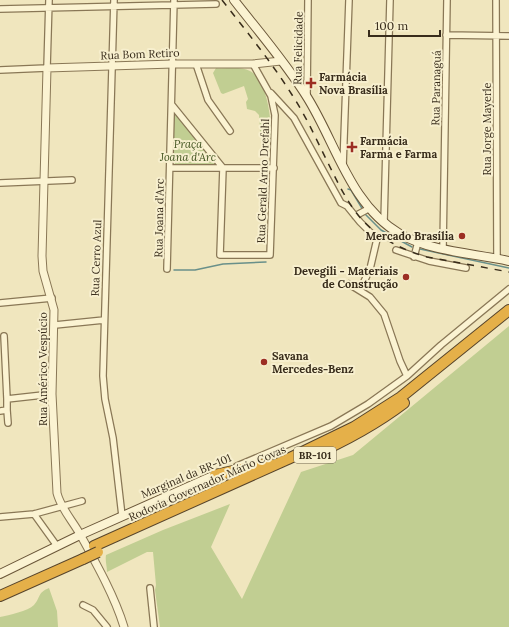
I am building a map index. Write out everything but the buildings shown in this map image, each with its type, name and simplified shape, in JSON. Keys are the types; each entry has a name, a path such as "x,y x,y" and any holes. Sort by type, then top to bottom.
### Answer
{"highway":[{"name":"Rodovia Governador Mário Covas","path":"0,596 81,556 343,433 386,408 509,310"},
{"name":"Rodovia Governador Mário Covas","path":"96,549 348,439 400,406 509,318"},
{"path":"215,475 288,459"},
{"name":"Rodovia Governador Mário Covas","path":"0,589 81,556"}],"main road":[{"path":"235,0 306,96 354,187 370,208 384,222 400,234 418,242 509,261"},
{"name":"Marginal da BR-101","path":"0,574 80,535 215,475"}],"street":[{"name":"Rua Américo Vespúcio","path":"49,0 42,264 52,298 55,325 52,394 57,493 62,506 80,535 117,606 124,627"},
{"name":"Rua Felicidade","path":"306,96 308,0"},
{"path":"344,166 349,0"},
{"path":"384,222 390,0"},
{"name":"Rua Paranaguá","path":"443,248 447,0"},
{"name":"Rua Jorge Mayerle","path":"496,0 497,258"},
{"path":"0,9 49,8 114,3 174,2 216,4"},
{"name":"Rua Joana d'Arc","path":"168,269 174,2"},
{"name":"Rua Cerro Azul","path":"114,3 103,369 105,399 113,438 122,516"},
{"path":"446,35 509,36"},
{"name":"Rua Bom Retiro","path":"0,70 173,64 253,64 281,61"},
{"path":"196,64 208,100 230,131"},
{"name":"Rua Gerald Arno Drefahl","path":"223,168 220,255 270,255 275,116 268,89 253,64"},
{"path":"268,89 294,118 341,204 347,206 377,239 370,269 360,290"},
{"path":"172,104 223,168"},
{"path":"275,116 280,112 288,110"},
{"path":"170,168 274,168"},
{"path":"0,183 72,180"},
{"path":"356,216 370,208"},
{"path":"414,257 418,242"},
{"path":"396,250 414,257 466,268"},
{"path":"349,284 360,290 374,301 384,314 407,376"},
{"name":"Marginal da BR-101","path":"215,475 331,426 368,404 407,376 441,345 509,289"},
{"path":"0,303 52,298"},
{"path":"55,325 104,320"},
{"path":"4,336 8,423"},
{"path":"7,399 52,394"},
{"path":"0,411 8,410"},
{"path":"0,517 34,514 82,500"},
{"path":"34,514 57,546"},
{"path":"150,588 154,627"},
{"path":"83,605 93,610 107,627"}],"green space":[{"path":"216,68 246,69 256,76 265,92 268,103 271,124 271,141 266,140 260,132 259,115 255,111 247,109 246,102 248,99 244,86 223,94 221,93 213,73"},
{"name":"Praça Joana d'Arc","path":"174,110 216,161 214,165 175,164"},
{"path":"509,326 509,627 160,627 155,590 156,585 153,552 147,552 107,572 106,555 163,530 230,504 211,547 242,599 301,472 353,455"},
{"path":"49,588 57,611 58,627 0,627 0,617 31,607 34,605 41,593"}],"waterway":[{"path":"348,189 351,190 363,210"},
{"path":"365,214 381,230 412,247"},
{"path":"420,249 509,268"},
{"path":"174,270 195,270 223,264 266,262"}],"railway":[{"path":"222,0 260,48 286,85 299,106 349,203 362,220 390,242 421,255 509,272"}],"place":[{"name":"Farmácia Nova Brasília","path":"311,83"},
{"name":"Farmácia Farma e Farma","path":"352,147"},
{"name":"Mercado Brasília","path":"462,236"},
{"name":"Devegili - Materiais de Construção","path":"406,277"},
{"name":"Savana Mercedes-Benz","path":"264,362"}]}
